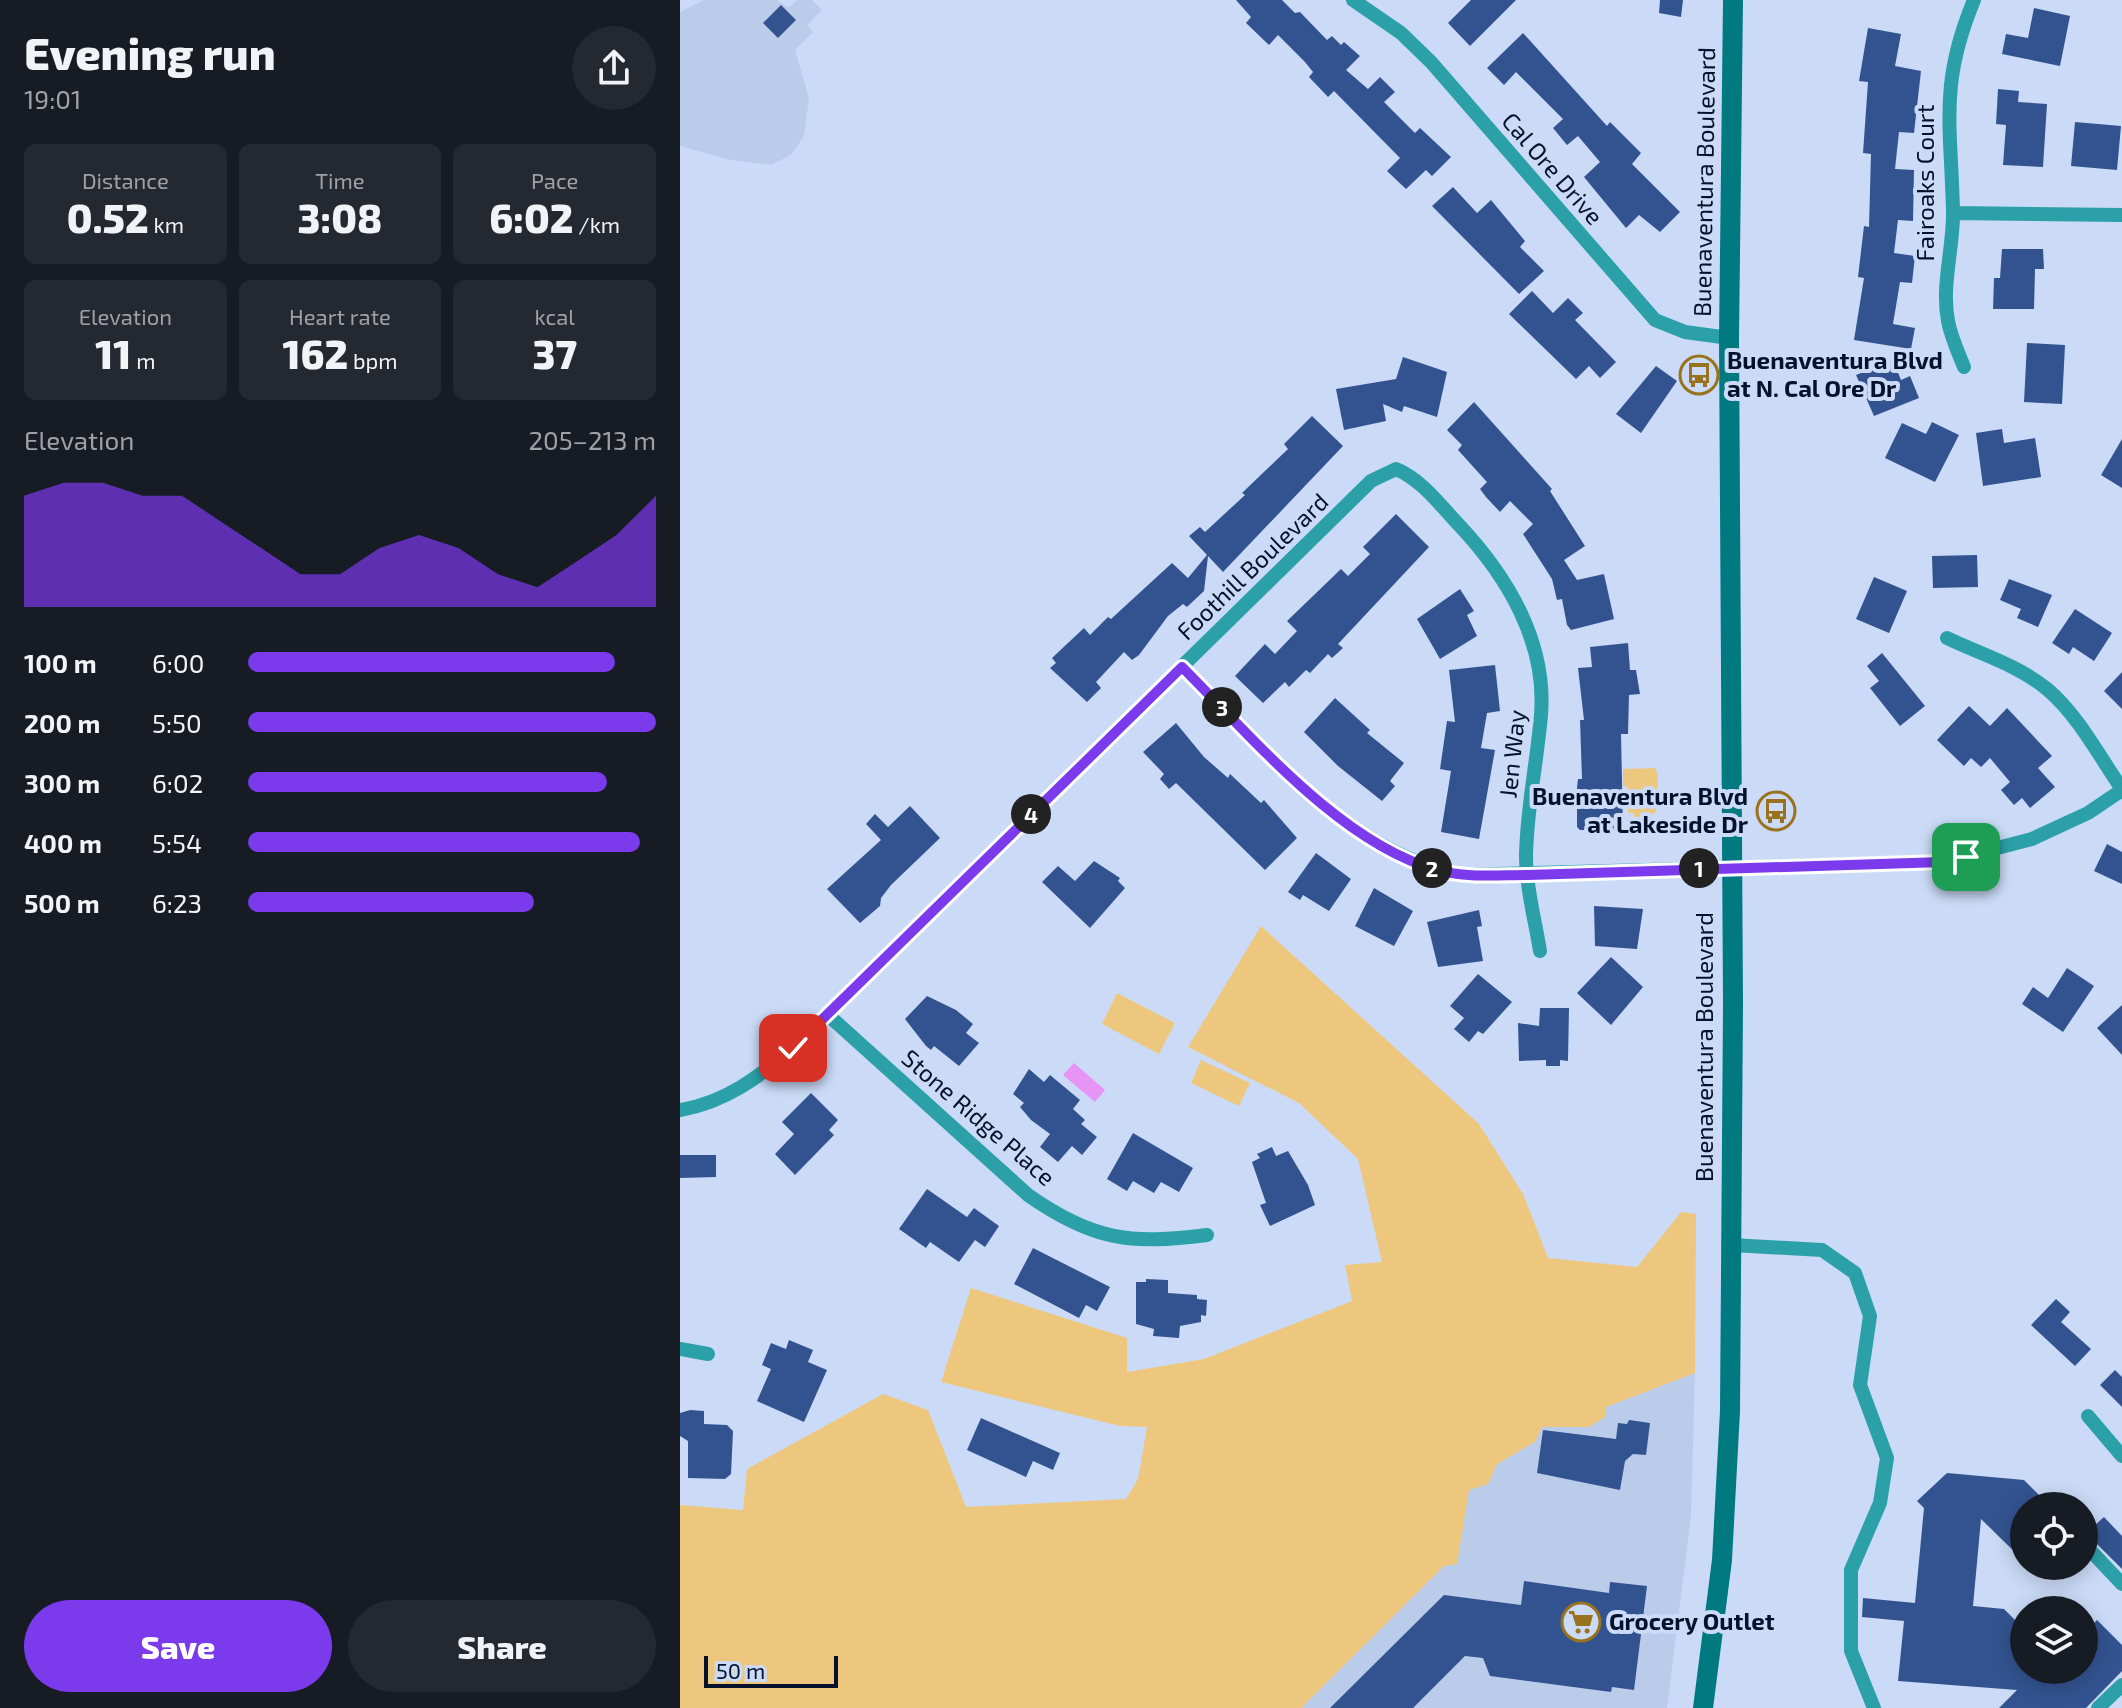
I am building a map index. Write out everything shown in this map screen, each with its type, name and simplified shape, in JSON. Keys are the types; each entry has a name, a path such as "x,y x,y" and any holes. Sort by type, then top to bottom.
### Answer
{"main road":[{"name":"Buenaventura Boulevard","path":"1703,1708 1726,1499 1732,1245 1729,338 1733,0"}],"street":[{"name":"Cal Ore Drive","path":"1353,0 1401,33 1431,62 1655,320 1685,332 1729,338"},
{"name":"Fairoaks Court","path":"1964,367 1951,332 1947,308 1953,213 1948,90 1959,37 1974,0"},
{"path":"1953,213 2122,215"},
{"name":"Foothill Boulevard","path":"680,1110 715,1101 762,1074 1371,481 1396,469"},
{"name":"Jen Way","path":"1396,469 1417,480 1466,532 1496,567 1521,612 1538,669 1541,714 1530,790 1528,875 1540,951"},
{"path":"1182,667 1331,812 1364,837 1388,851 1460,875 1943,862 2032,839 2088,813 2122,790 2065,707 2047,689 2021,671 1947,638"},
{"name":"Stone Ridge Place","path":"827,1014 965,1139 1049,1209 1080,1227 1117,1237 1174,1239 1207,1235"},
{"path":"1732,1245 1822,1250 1855,1273 1870,1316 1860,1385 1887,1458 1880,1503 1851,1570 1851,1651 1874,1708"},
{"path":"680,1349 708,1354"},
{"path":"2088,1416 2122,1456"},
{"path":"2098,1559 2122,1584"},
{"path":"2098,1708 2122,1685"}],"shaded area":[{"path":"704,0 777,0 789,8 797,0 812,0 822,10 807,25 813,32 795,50 809,98 804,136 791,155 771,165 731,160 680,146 680,12"},
{"path":"1655,768 1658,775 1656,812 1634,826 1634,813 1628,813 1628,787 1623,786 1623,769"},
{"path":"1261,926 1479,1124 1523,1194 1548,1258 1637,1267 1681,1212 1696,1214 1695,1373 1606,1407 1605,1417 1589,1427 1542,1427 1535,1442 1497,1464 1488,1484 1469,1490 1457,1564 1444,1566 1301,1708 680,1708 680,1505 743,1510 747,1469 883,1394 928,1410 966,1507 1126,1499 1138,1479 1147,1427 1120,1426 941,1382 971,1288 1127,1338 1127,1372 1204,1359 1352,1301 1345,1265 1382,1262 1358,1159 1299,1103 1188,1047"},
{"path":"1117,993 1175,1023 1159,1054 1102,1024"},
{"path":"1201,1060 1250,1083 1239,1106 1191,1083"},
{"path":"1074,1063 1105,1090 1095,1102 1063,1075"},
{"path":"1695,1373 1691,1516 1667,1708 1301,1708 1444,1566 1457,1563 1469,1489 1488,1484 1497,1464 1535,1442 1542,1427 1589,1427 1606,1407"}],"building":[{"path":"1236,0 1282,0 1295,13 1300,12 1327,40 1332,36 1341,45 1344,42 1360,56 1346,70 1368,89 1380,77 1395,92 1384,102 1415,133 1420,128 1451,157 1432,176 1426,170 1406,189 1387,171 1400,158 1334,91 1328,97 1309,77 1313,72 1305,62 1278,35 1269,45 1246,23 1251,17"},
{"path":"1471,0 1516,0 1470,46 1448,23"},
{"path":"1660,0 1683,0 1681,17 1659,13"},
{"path":"781,5 796,20 778,38 763,23"},
{"path":"2034,8 2070,16 2060,66 2002,54 2006,34 2028,38"},
{"path":"1868,28 1901,34 1895,66 1921,71 1914,133 1899,132 1895,169 1914,170 1913,221 1898,220 1894,253 1915,256 1912,283 1900,282 1893,324 1915,328 1911,349 1854,340 1864,278 1858,277 1864,226 1869,227 1871,154 1863,153 1868,82 1859,81"},
{"path":"1523,33 1607,126 1610,122 1641,153 1632,164 1680,212 1660,232 1639,215 1626,228 1584,177 1600,162 1578,136 1567,145 1553,128 1563,119 1516,72 1504,85 1487,68"},
{"path":"1998,89 2019,91 2018,102 2047,104 2043,167 2003,165 2006,125 1996,124"},
{"path":"2075,122 2121,126 2117,170 2071,166"},
{"path":"1453,187 1477,213 1491,200 1525,241 1520,247 1544,271 1519,294 1432,206"},
{"path":"2002,249 2043,249 2044,269 2035,269 2034,309 1993,309 1994,278 2000,278"},
{"path":"1532,291 1553,313 1568,298 1583,313 1575,320 1616,362 1600,378 1589,366 1576,379 1509,314"},
{"path":"2027,343 2065,345 2062,404 2024,402"},
{"path":"1403,357 1447,372 1437,417 1404,406 1402,412 1383,404 1386,421 1344,430 1336,389 1396,379"},
{"path":"1893,360 1901,380 1910,376 1919,398 1874,416 1856,375"},
{"path":"1656,366 1677,381 1641,433 1616,414"},
{"path":"1474,402 1552,489 1550,491 1585,546 1564,560 1577,580 1604,574 1614,619 1571,630 1567,625 1562,599 1557,600 1552,579 1523,534 1533,524 1510,501 1500,512 1486,497 1480,489 1487,482 1458,450 1462,445 1447,430"},
{"path":"1312,416 1343,446 1223,572 1208,556 1204,591 1187,607 1183,604 1168,616 1139,655 1132,660 1124,652 1096,682 1101,688 1087,702 1050,668 1056,663 1052,658 1084,628 1090,635 1108,617 1111,619 1172,563 1188,578 1207,555 1189,536 1200,527 1205,532 1245,495 1242,493 1288,449 1284,444"},
{"path":"1932,422 1959,435 1935,482 1885,458 1902,423 1926,434"},
{"path":"2002,429 2004,443 2035,438 2041,477 1983,486 1976,433"},
{"path":"2122,439 2122,488 2101,475"},
{"path":"1396,514 1429,547 1338,644 1343,648 1332,658 1328,654 1310,673 1306,670 1289,687 1285,682 1263,703 1235,676 1265,644 1275,654 1297,631 1287,621 1341,569 1348,576 1370,554 1363,547"},
{"path":"1977,555 1978,587 1933,588 1932,556"},
{"path":"1874,577 1907,591 1889,633 1856,619"},
{"path":"2009,579 2052,595 2038,627 2017,618 2021,609 2000,600"},
{"path":"1460,589 1474,611 1467,615 1477,636 1440,659 1417,619"},
{"path":"2075,609 2112,633 2094,661 2073,647 2069,654 2052,643"},
{"path":"1628,643 1630,670 1636,670 1640,694 1629,695 1628,734 1621,734 1623,830 1580,830 1577,827 1577,788 1578,779 1582,779 1580,720 1584,720 1578,668 1592,667 1590,647"},
{"path":"1882,653 1925,706 1900,726 1870,688 1879,681 1867,666"},
{"path":"1495,665 1500,711 1487,713 1481,748 1495,750 1479,839 1441,832 1451,771 1440,769 1447,721 1455,722 1449,670"},
{"path":"2122,672 2122,709 2104,691"},
{"path":"1335,698 1370,730 1367,733 1404,763 1390,781 1395,786 1382,801 1338,766 1304,732"},
{"path":"1969,706 1990,726 2007,708 2052,756 2038,768 2055,787 2030,808 2022,798 2014,805 2001,790 2010,782 1990,758 1981,767 1971,758 1964,766 1937,740"},
{"path":"1176,723 1204,757 1228,778 1230,774 1261,803 1264,800 1297,838 1265,870 1176,783 1169,789 1160,779 1164,774 1143,752"},
{"path":"910,806 940,838 891,885 881,898 880,906 860,923 827,889 881,840 866,824 875,814 888,827"},
{"path":"2107,844 2122,852 2122,884 2094,871"},
{"path":"1316,853 1351,879 1329,911 1303,895 1300,900 1288,892"},
{"path":"1094,861 1120,878 1118,881 1125,888 1090,928 1042,882 1058,866 1075,881"},
{"path":"1374,888 1413,911 1394,946 1355,926"},
{"path":"1594,906 1643,909 1637,949 1595,946"},
{"path":"1479,910 1482,926 1477,927 1483,961 1438,967 1427,922"},
{"path":"1611,957 1643,987 1611,1025 1577,993"},
{"path":"2067,968 2094,986 2063,1032 2022,1004 2033,987 2048,998"},
{"path":"1478,974 1512,1002 1483,1034 1478,1031 1469,1042 1454,1029 1464,1018 1450,1006"},
{"path":"927,996 956,1010 973,1024 966,1033 979,1043 959,1066 934,1046 931,1050 926,1046 905,1019"},
{"path":"2122,1005 2122,1055 2097,1028"},
{"path":"1540,1008 1569,1008 1568,1061 1560,1060 1560,1066 1546,1066 1546,1060 1519,1061 1518,1023 1539,1026"},
{"path":"1029,1069 1044,1082 1050,1075 1080,1100 1073,1109 1085,1120 1081,1124 1097,1137 1082,1155 1072,1146 1058,1162 1040,1147 1050,1134 1031,1120 1020,1107 1024,1103 1013,1094"},
{"path":"811,1093 838,1120 829,1130 834,1135 795,1175 775,1154 794,1134 782,1122"},
{"path":"1133,1133 1193,1168 1179,1192 1161,1182 1154,1193 1133,1181 1127,1191 1107,1179"},
{"path":"1272,1147 1276,1156 1288,1151 1308,1185 1315,1205 1270,1226 1260,1205 1266,1203 1252,1162 1260,1158 1257,1154"},
{"path":"680,1155 716,1155 716,1177 680,1178"},
{"path":"927,1189 967,1217 974,1208 999,1226 985,1247 975,1240 959,1262 930,1242 926,1248 899,1229"},
{"path":"1033,1248 1110,1287 1097,1311 1086,1305 1079,1318 1014,1284"},
{"path":"1146,1279 1168,1280 1168,1293 1197,1295 1197,1299 1207,1300 1206,1316 1201,1315 1201,1322 1180,1326 1179,1338 1153,1336 1154,1329 1136,1324 1136,1282 1146,1282"},
{"path":"2056,1299 2070,1312 2061,1322 2091,1349 2075,1366 2031,1325"},
{"path":"789,1340 813,1350 808,1362 827,1370 804,1422 757,1401 771,1369 762,1365 771,1343 786,1349"},
{"path":"2115,1370 2122,1377 2122,1407 2100,1385"},
{"path":"704,1411 704,1424 727,1425 733,1431 731,1474 725,1479 688,1478 688,1441 680,1436 680,1413"},
{"path":"981,1418 1060,1453 1053,1470 1033,1461 1026,1477 967,1450"},
{"path":"1629,1420 1650,1423 1646,1455 1633,1454 1625,1461 1620,1490 1537,1473 1543,1430 1616,1439 1618,1423 1627,1424"},
{"path":"1947,1473 2024,1480 2036,1492 2010,1492 2010,1547 1981,1519 1973,1606 2004,1609 2010,1615 2010,1684 2098,1684 2098,1621 2122,1645 2122,1671 2086,1708 1999,1708 2017,1690 1898,1681 1904,1621 1862,1617 1863,1598 1915,1603 1924,1508 1917,1501"},
{"path":"2104,1517 2122,1536 2122,1569 2098,1545 2098,1522"},
{"path":"1524,1581 1609,1593 1610,1582 1647,1586 1634,1690 1612,1687 1611,1692 1490,1676 1483,1658 1465,1656 1413,1708 1330,1708 1444,1595 1521,1605"}],"place":[{"name":"Buenaventura Blvd at N. Cal Ore Dr","path":"1699,375"},
{"name":"Buenaventura Blvd at Lakeside Dr","path":"1776,811"},
{"name":"Grocery Outlet","path":"1581,1622"}],"route":[{"path":"793,1048 1182,667 1331,812 1388,851 1438,870 1460,875 1528,875 1943,862 1966,857"}]}
